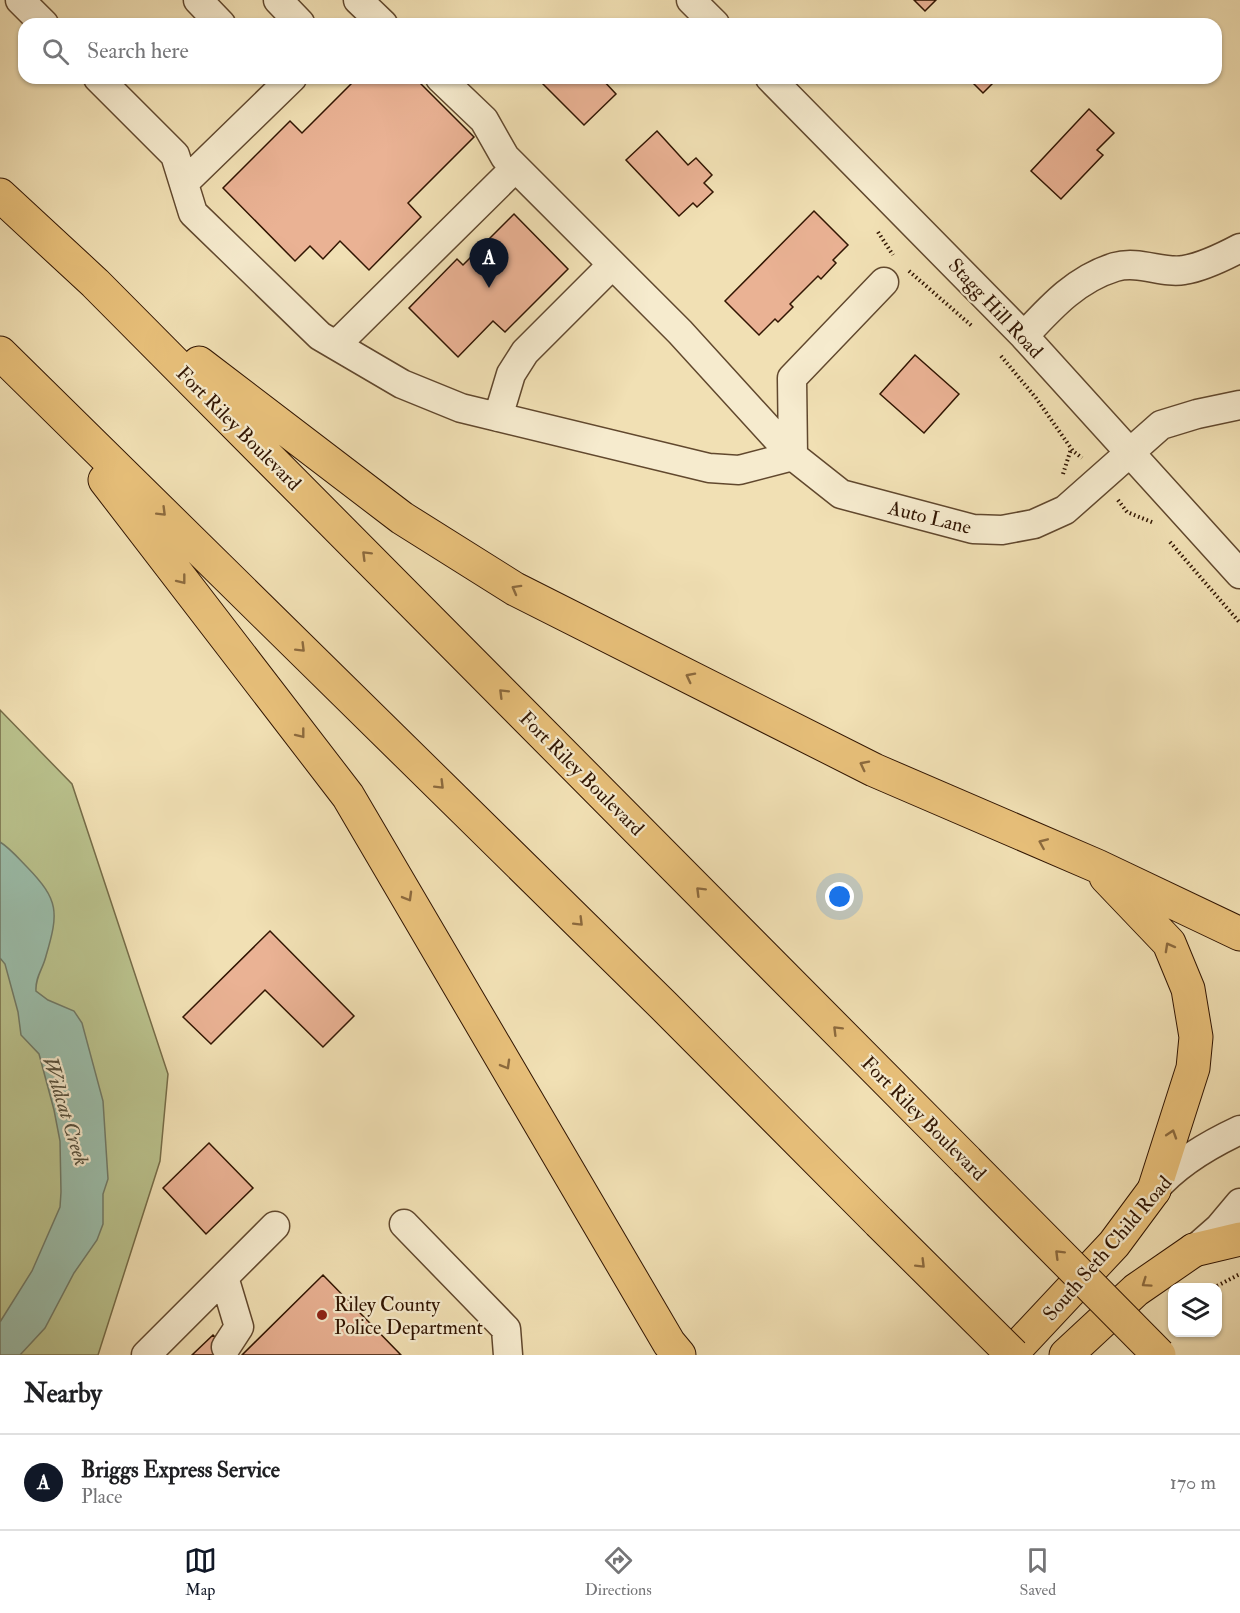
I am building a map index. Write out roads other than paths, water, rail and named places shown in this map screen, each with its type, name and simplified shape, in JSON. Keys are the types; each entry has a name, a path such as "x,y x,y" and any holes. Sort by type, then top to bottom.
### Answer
{"main road":[{"name":"Fort Riley Boulevard","path":"0,195 95,283 1159,1355"},
{"path":"95,283 402,518 515,589 874,770 1097,866 1240,934"},
{"path":"0,353 664,1006 1011,1355"},
{"path":"31,384 348,796 673,1351"},
{"path":"1097,866 1169,943 1188,989 1196,1037 1192,1068 1154,1190"},
{"name":"South Seth Child Road","path":"1011,1355 1114,1244 1154,1190"},
{"path":"1194,1250 1240,1239"},
{"name":"South Seth Child Road","path":"1066,1355 1136,1290 1194,1250"}],"street":[{"path":"20,0 38,18"},
{"path":"198,0 215,18"},
{"path":"278,0 295,18"},
{"path":"691,0 710,18"},
{"path":"104,84 175,154 193,213 320,336 402,384 461,408 709,468 739,470 793,456 792,378 894,269"},
{"path":"184,183 286,84"},
{"name":"Auto Lane","path":"446,84 484,120 505,157 515,168 681,332 793,456 841,494 973,529 1002,530 1034,524 1065,510 1129,454"},
{"name":"Stagg Hill Road","path":"776,84 1024,336 1240,574"},
{"path":"336,345 515,168"},
{"path":"1024,336 1060,298 1086,279 1117,267 1146,265 1183,271 1214,261 1240,248"},
{"path":"498,417 511,374 525,352 612,265"},
{"path":"1129,454 1161,425 1197,414 1240,405"},
{"name":"South Seth Child Road","path":"1154,1190 1168,1174 1193,1155 1240,1130"},
{"name":"South Seth Child Road","path":"1194,1250 1219,1228 1240,1203"},
{"path":"404,1224 506,1329 508,1355"},
{"path":"146,1355 275,1226"},
{"path":"224,1277 239,1327 226,1347"}],"water":[{"name":"Wildcat Creek","path":"0,842 38,878 51,898 53,928 36,991 48,1000 74,1011 82,1023 103,1101 108,1179 103,1194 103,1224 97,1240 74,1273 45,1328 20,1355 0,1355 0,1322 32,1271 60,1207 60,1141 39,1054 21,1035 18,1012 5,964 0,958"}],"place":[{"name":"Briggs Express Service","path":"489,288"},
{"name":"Riley County Police Department","path":"322,1315"}]}
